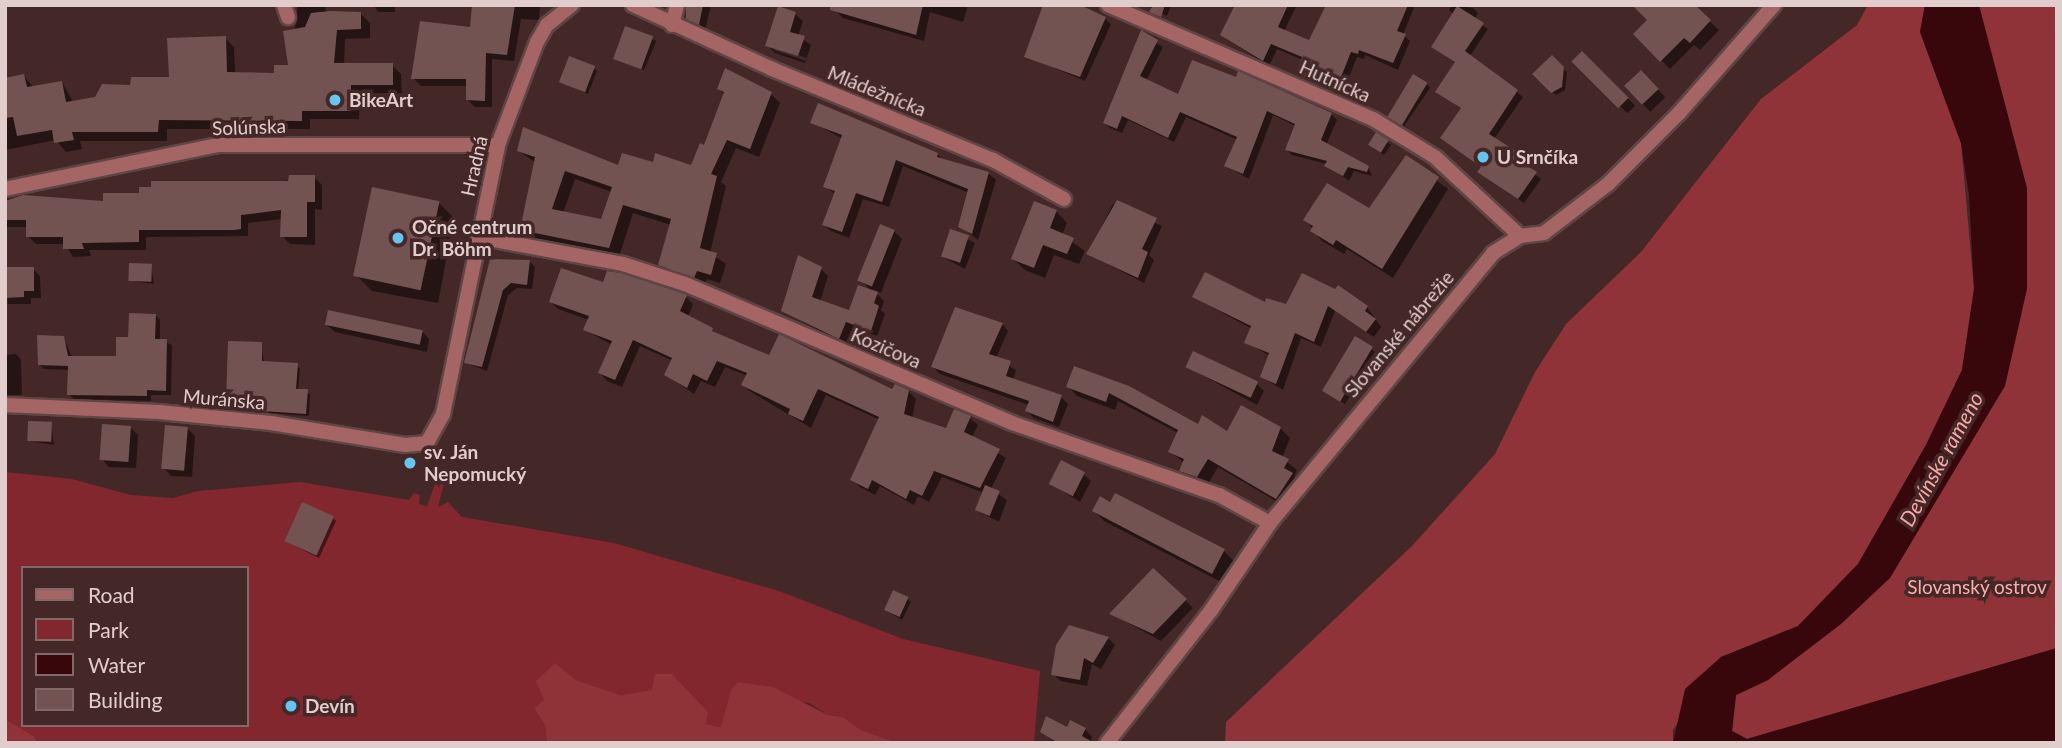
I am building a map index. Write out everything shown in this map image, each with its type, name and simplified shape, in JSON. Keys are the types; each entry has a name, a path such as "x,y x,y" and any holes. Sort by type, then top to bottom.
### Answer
{"street":[{"name":"Hradná","path":"434,436 443,414 498,145 537,42 547,25 572,5"},
{"name":"Mládežnícka","path":"633,5 672,26 993,160 1064,199"},
{"path":"672,26 677,5"},
{"name":"Hutnícka","path":"1108,5 1333,99 1435,157 1520,236"},
{"name":"Slovanské nábrežie","path":"1107,743 1212,609 1270,523 1493,253 1520,236 1544,233 1608,184 1679,113 1774,5"},
{"name":"Solúnska","path":"5,189 218,145 498,145"},
{"name":"Kozičova","path":"478,237 623,264 685,284 1012,423 1219,495 1270,523"},
{"name":"Muránska","path":"5,405 258,421 405,444 427,443 434,436"}],"green space":[{"path":"1868,5 1925,5 1920,32 1961,143 1974,289 1962,370 1926,445 1858,564 1798,626 1721,657 1673,730 1673,743 1225,743 1226,722 1412,546 1495,454 1535,372 1566,324 1641,252 1761,99 1857,25"},
{"name":"Slovanský ostrov","path":"1979,5 2057,5 2057,648 1747,739 1732,731 1736,695 1768,680 2005,386 1998,89"},
{"path":"5,472 72,479 131,495 173,498 198,491 300,482 409,500 414,493 420,495 419,504 427,506 439,473 445,479 438,507 448,502 462,517 614,543 779,591 903,639 1040,671 1034,743 898,743 861,730 843,717 828,715 809,703 731,691 722,727 705,724 652,690 621,695 576,680 555,664 544,700 534,708 545,725 547,743 37,743 34,736 5,719"},
{"path":"555,663 576,680 621,695 652,690 655,674 672,674 708,712 706,724 721,727 731,690 738,682 773,687 828,715 843,717 861,730 898,743 547,743 545,725 534,708 544,700 536,681"},
{"path":"5,719 34,736 37,743 5,743"}],"water":[{"name":"Devínske rameno","path":"1925,5 1979,5 2027,188 2027,289 2005,386 1890,578 1841,624 1768,680 1736,695 1732,731 1747,739 2057,648 2057,743 1673,743 1685,689 1721,657 1798,626 1858,564 1926,445 1962,370 1974,289 1969,195 1961,143 1920,32"}],"building":[{"path":"472,5 515,5 507,55 486,53 485,101 466,100 466,79 411,79 420,21 470,27"},
{"path":"686,5 703,5 699,25 686,19"},
{"path":"830,5 923,5 916,35 830,10"},
{"path":"1043,5 1080,5 1106,17 1080,77 1024,57"},
{"path":"1153,5 1165,5 1161,17 1149,12"},
{"path":"1235,5 1288,5 1278,27 1309,40 1326,5 1408,5 1397,31 1406,34 1393,63 1359,50 1358,54 1351,52 1335,92 1296,75 1302,57 1271,44 1263,61 1220,35"},
{"path":"1632,5 1695,5 1711,20 1690,43 1684,38 1660,62 1633,34 1647,20"},
{"path":"778,6 796,12 790,32 805,36 798,56 765,46"},
{"path":"1457,6 1484,23 1465,51 1518,90 1489,134 1522,155 1519,161 1537,172 1518,199 1477,172 1481,167 1440,138 1461,108 1435,92 1455,62 1431,47"},
{"path":"361,12 361,29 337,30 334,63 393,63 393,85 351,85 351,111 302,111 302,121 159,120 158,132 72,132 74,140 54,143 52,130 17,136 13,117 5,118 5,78 24,74 27,87 62,81 66,102 95,97 102,84 130,85 131,77 169,77 167,38 226,36 227,72 274,73 274,65 288,65 283,31 305,27 311,13"},
{"path":"625,26 653,36 641,69 613,59"},
{"path":"1141,30 1158,40 1140,76 1178,94 1192,60 1236,77 1238,71 1332,113 1321,140 1369,166 1367,172 1348,167 1343,176 1324,166 1327,161 1285,150 1295,124 1267,111 1243,174 1224,166 1237,137 1180,112 1168,138 1122,116 1117,129 1103,123"},
{"path":"1582,51 1629,98 1618,108 1571,62"},
{"path":"1552,55 1564,67 1562,87 1551,93 1532,74"},
{"path":"569,56 595,66 585,92 559,82"},
{"path":"725,68 772,92 750,149 727,140 711,174 717,176 700,248 717,253 711,275 697,271 694,278 658,265 671,219 623,205 609,248 520,230 535,157 517,151 523,127 618,165 622,153 653,162 655,153 691,165 700,143 704,145 724,92 717,89","holes":["565,171 612,187 601,219 552,209"]},
{"path":"1641,70 1659,89 1642,105 1624,86"},
{"path":"1413,74 1428,83 1402,126 1387,117"},
{"path":"818,103 938,153 937,157 989,172 972,234 958,227 968,189 896,160 882,202 856,193 842,232 822,225 835,191 823,187 842,135 810,123"},
{"path":"1376,132 1389,140 1381,153 1368,145"},
{"path":"1406,155 1439,177 1382,269 1336,240 1333,245 1310,231 1313,226 1303,220 1327,183 1369,208"},
{"path":"289,175 315,175 315,202 307,202 307,237 280,237 281,210 241,215 241,229 139,230 139,242 82,243 84,249 63,249 63,237 26,237 26,220 5,220 5,201 23,195 103,201 103,193 139,193 139,187 151,187 151,181 288,181"},
{"name":"Očné centrum Dr. Böhm","path":"372,187 439,201 421,290 353,276"},
{"path":"1117,200 1157,218 1142,249 1148,252 1138,278 1086,254"},
{"path":"1034,201 1057,210 1050,228 1074,238 1067,254 1043,245 1034,268 1011,259"},
{"path":"880,224 895,230 872,287 857,281"},
{"path":"950,229 969,235 960,263 941,257"},
{"path":"798,255 822,267 812,297 849,310 858,285 878,292 874,303 879,306 871,331 846,322 839,339 781,311"},
{"path":"490,259 530,260 527,285 511,283 503,290 482,367 464,363"},
{"path":"129,263 152,264 151,282 128,281"},
{"path":"5,267 34,267 34,291 24,291 24,297 5,298"},
{"path":"561,268 603,282 607,271 621,273 687,295 680,311 713,328 712,331 769,355 779,334 892,389 895,384 909,390 904,414 946,428 954,409 971,416 964,432 1000,449 980,488 934,471 922,496 910,490 906,499 872,480 868,489 850,480 879,417 818,389 803,421 788,414 790,409 741,385 747,373 717,361 707,381 693,374 687,388 664,375 672,358 633,340 615,380 598,373 612,341 583,330 589,316 549,302"},
{"path":"1205,272 1265,302 1266,298 1286,304 1302,273 1335,289 1338,285 1368,306 1365,311 1376,319 1366,332 1328,306 1314,342 1295,333 1276,384 1260,377 1269,353 1244,343 1251,326 1192,297"},
{"path":"955,307 1003,323 989,354 1011,361 1006,376 1062,395 1053,422 1025,411 1029,401 931,367"},
{"path":"328,310 423,330 420,345 325,325"},
{"path":"129,313 156,314 155,339 167,339 166,391 147,390 147,396 67,395 68,366 38,365 37,335 64,336 68,356 116,356 116,337 128,337"},
{"path":"1355,336 1373,347 1340,402 1322,391"},
{"path":"228,341 262,342 262,361 298,363 296,389 308,389 306,414 263,411 264,402 226,401"},
{"path":"1193,351 1258,381 1251,398 1185,367"},
{"path":"1074,366 1129,386 1198,424 1202,415 1227,431 1241,405 1281,427 1272,451 1289,459 1284,468 1293,473 1276,499 1208,459 1197,477 1179,471 1184,459 1168,452 1178,430 1109,393 1106,402 1066,387"},
{"path":"28,421 52,422 51,442 27,441"},
{"path":"102,424 131,426 128,462 99,460"},
{"path":"165,425 188,427 184,471 161,469"},
{"path":"1061,460 1085,472 1073,496 1049,484"},
{"path":"985,485 1000,491 990,516 975,510"},
{"path":"1115,493 1225,549 1212,574 1092,511 1100,496 1110,502"},
{"path":"302,502 334,516 316,556 285,541"},
{"path":"1153,568 1187,599 1153,634 1109,614"},
{"path":"893,590 909,597 900,617 884,610"},
{"path":"1069,625 1109,637 1093,663 1084,658 1080,680 1051,675 1056,645"},
{"path":"1046,716 1067,727 1070,720 1086,728 1082,736 1094,743 1058,743 1040,732"}],"place":[{"name":"BikeArt","path":"335,100"},
{"name":"U Srnčíka","path":"1483,157"},
{"name":"Očné centrum Dr. Böhm","path":"398,238"},
{"name":"sv. Ján Nepomucký","path":"410,463"},
{"name":"Devín","path":"291,706"}]}
